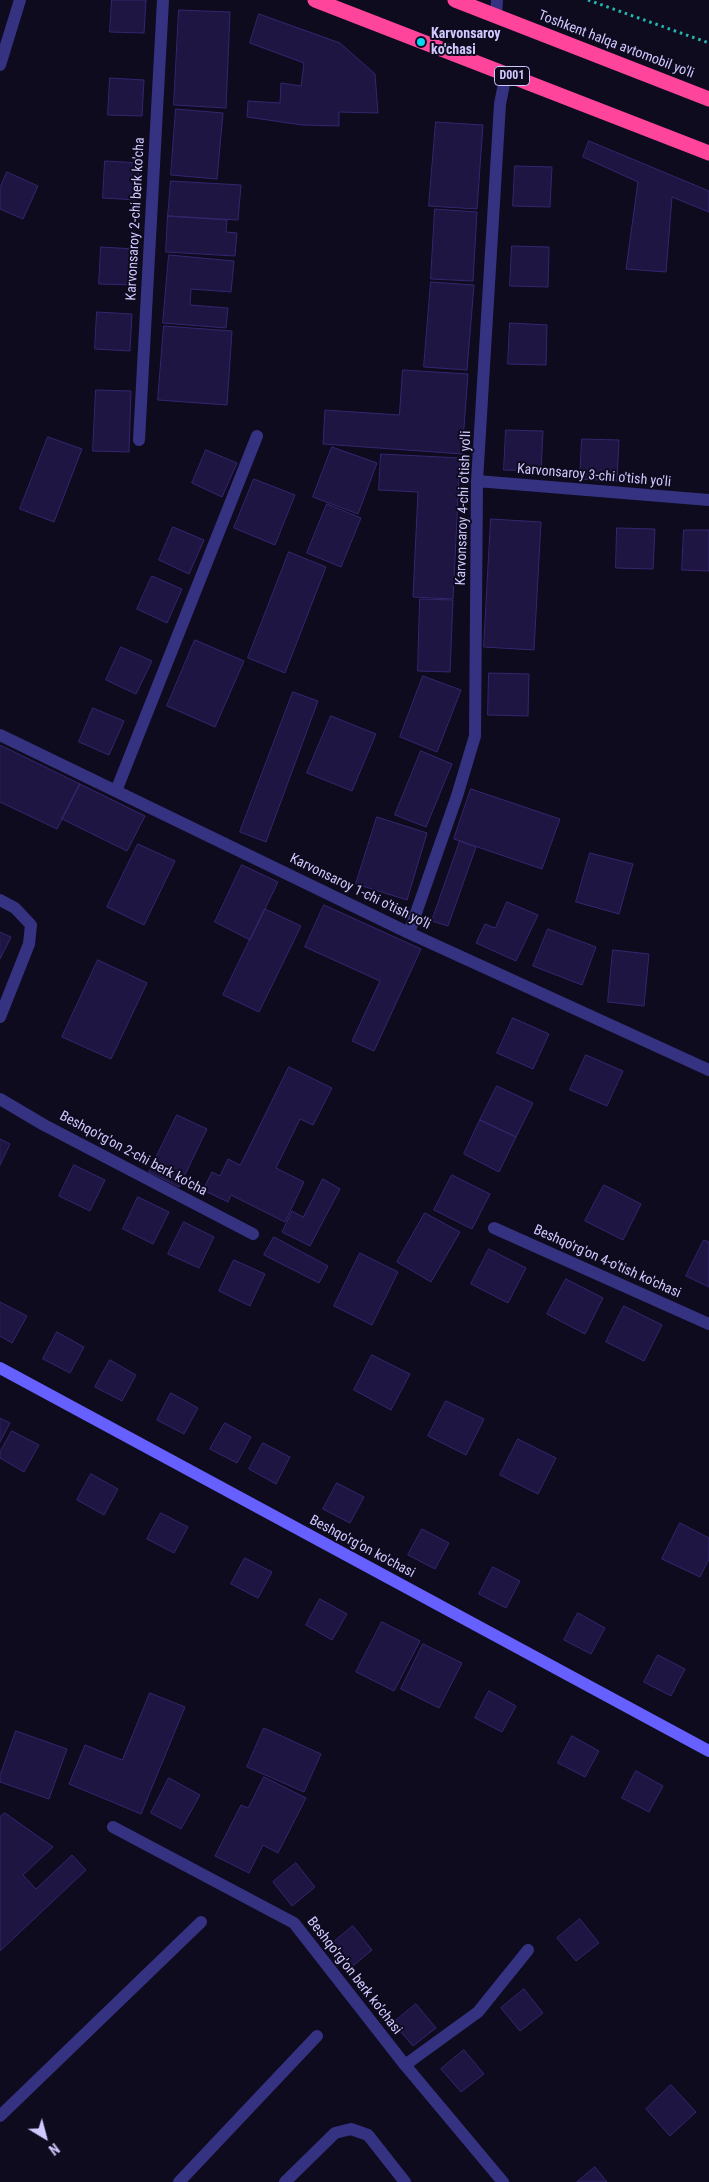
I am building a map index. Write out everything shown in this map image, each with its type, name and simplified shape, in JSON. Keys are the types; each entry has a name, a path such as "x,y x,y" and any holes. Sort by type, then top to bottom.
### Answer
{"highway":[{"name":"D001","path":"315,0 709,153"},
{"name":"Toshkent halqa avtomobil yo'li","path":"455,0 709,99"}],"street":[{"path":"0,65 20,0"},
{"name":"Karvonsaroy 2-chi berk ko'cha","path":"139,440 163,0"},
{"path":"496,16 497,0"},
{"name":"Karvonsaroy 4-chi o'tish yo'li","path":"408,933 457,796 475,736 478,481 500,104 506,74"},
{"path":"116,791 257,436"},
{"name":"Karvonsaroy 3-chi o'tish yo'li","path":"478,481 709,500"},
{"name":"Karvonsaroy 1-chi o'tish yo'li","path":"0,734 408,933 709,1070"},
{"path":"0,900 15,908 31,925 29,944 0,1017"},
{"name":"Beshqo'rg'on 2-chi berk ko'cha","path":"0,1099 44,1125 253,1234"},
{"name":"Beshqo'rg'on 4-o'tish ko'chasi","path":"494,1228 709,1324"},
{"name":"Beshqo'rg'on ko'chasi","path":"0,1368 709,1751"},
{"name":"Beshqo'rg'on berk ko'chasi","path":"113,1827 294,1924 405,2065 503,2182"},
{"path":"0,2116 201,1922"},
{"path":"405,2065 478,2012 528,1950"},
{"path":"179,2182 317,2036"},
{"path":"285,2182 335,2133 351,2129 368,2134 405,2182"}],"path":[{"path":"588,0 709,43"}],"building":[{"path":"112,0 146,0 144,33 110,32"},
{"path":"179,10 230,12 226,108 174,105"},
{"path":"259,14 340,43 375,74 378,113 339,112 339,126 302,125 247,117 248,101 280,103 281,83 301,86 304,63 250,43"},
{"path":"110,78 144,80 142,116 108,115"},
{"path":"176,109 223,113 217,179 171,175"},
{"path":"436,122 483,125 477,209 429,206"},
{"path":"589,141 709,191 709,212 672,197 666,272 626,269 638,182 583,157"},
{"path":"105,161 139,163 137,200 103,198"},
{"path":"515,166 552,167 550,207 513,206"},
{"path":"7,172 38,186 23,219 0,209 0,188"},
{"path":"171,181 241,185 238,220 168,216"},
{"path":"435,209 477,212 473,281 431,279"},
{"path":"168,216 227,220 226,232 237,233 235,256 166,252"},
{"path":"512,246 549,247 548,287 510,286"},
{"path":"101,247 135,249 133,285 99,284"},
{"path":"169,255 234,261 231,292 191,289 190,305 228,308 226,328 163,323"},
{"path":"431,282 474,285 467,370 424,367"},
{"path":"97,312 132,314 130,351 95,349"},
{"path":"510,323 547,325 546,365 508,364"},
{"path":"164,326 232,331 227,405 158,400"},
{"path":"403,370 468,374 462,454 323,444 325,410 399,415"},
{"path":"96,390 131,391 129,452 93,451"},
{"path":"506,430 543,431 541,471 504,470"},
{"path":"48,437 82,449 54,522 20,509"},
{"path":"582,439 619,440 617,481 580,479"},
{"path":"332,447 377,463 358,514 313,497"},
{"path":"206,450 237,463 222,497 192,483"},
{"path":"381,454 460,458 453,599 413,597 418,492 379,490"},
{"path":"254,479 295,495 275,545 234,528"},
{"path":"327,504 361,518 341,567 307,553"},
{"path":"491,519 541,522 534,650 484,647"},
{"path":"173,527 204,540 189,574 159,560"},
{"path":"617,528 655,529 653,569 616,568"},
{"path":"684,530 709,530 709,571 682,570"},
{"path":"289,552 326,567 285,673 248,658"},
{"path":"152,576 182,589 167,623 137,609"},
{"path":"420,599 453,600 450,672 418,671"},
{"path":"195,640 244,661 215,727 167,706"},
{"path":"121,647 152,661 136,694 106,680"},
{"path":"489,673 529,674 528,716 488,715"},
{"path":"423,676 461,690 437,752 400,737"},
{"path":"293,692 318,701 266,842 240,832"},
{"path":"93,708 124,721 109,755 79,742"},
{"path":"331,716 376,734 352,791 307,773"},
{"path":"0,745 80,784 57,829 0,802"},
{"path":"421,751 452,764 426,827 395,815"},
{"path":"80,784 145,816 127,851 62,819"},
{"path":"471,789 560,819 542,869 454,839"},
{"path":"377,817 427,833 407,900 356,884"},
{"path":"460,841 476,847 448,926 432,921"},
{"path":"138,844 175,861 144,925 107,907"},
{"path":"590,853 633,864 619,914 576,902"},
{"path":"242,865 278,882 250,940 215,922"},
{"path":"507,902 538,915 516,961 476,943 485,924 495,928"},
{"path":"324,905 421,949 374,1051 352,1041 380,981 305,947"},
{"path":"265,909 301,926 259,1012 223,995"},
{"path":"548,929 596,947 582,985 533,966"},
{"path":"0,932 11,937 0,959"},
{"path":"613,950 649,954 644,1006 608,1002"},
{"path":"98,960 147,983 111,1059 62,1037"},
{"path":"513,1018 549,1034 533,1069 497,1053"},
{"path":"586,1055 623,1071 607,1106 570,1090"},
{"path":"289,1067 332,1088 313,1125 300,1119 276,1168 304,1182 285,1222 231,1195 228,1202 203,1190 212,1172 220,1176 228,1159 240,1165"},
{"path":"497,1086 533,1103 516,1137 480,1120"},
{"path":"177,1115 207,1129 179,1187 149,1172"},
{"path":"480,1120 516,1137 499,1172 464,1154"},
{"path":"0,1139 10,1144 0,1165"},
{"path":"74,1165 105,1180 90,1211 59,1196"},
{"path":"452,1175 490,1194 472,1229 434,1210"},
{"path":"323,1179 340,1189 310,1246 282,1232 292,1211 303,1217"},
{"path":"604,1185 641,1204 623,1240 585,1221"},
{"path":"138,1197 169,1212 153,1244 123,1229"},
{"path":"425,1213 460,1232 431,1282 397,1262"},
{"path":"184,1222 214,1237 199,1268 168,1254"},
{"path":"274,1237 328,1266 319,1283 264,1255"},
{"path":"704,1240 709,1242 709,1287 686,1276"},
{"path":"489,1249 526,1268 508,1303 471,1284"},
{"path":"360,1253 398,1272 372,1325 334,1306"},
{"path":"234,1260 265,1274 250,1306 219,1291"},
{"path":"566,1279 603,1298 585,1334 547,1314"},
{"path":"0,1302 27,1316 12,1343 0,1336"},
{"path":"624,1306 662,1325 644,1361 606,1342"},
{"path":"57,1332 84,1347 70,1373 43,1359"},
{"path":"372,1355 410,1374 391,1410 354,1390"},
{"path":"110,1360 136,1375 122,1401 95,1387"},
{"path":"171,1393 198,1408 184,1434 157,1420"},
{"path":"446,1401 484,1419 466,1455 428,1436"},
{"path":"0,1418 10,1423 0,1442"},
{"path":"225,1423 251,1437 237,1463 210,1449"},
{"path":"12,1431 39,1445 24,1472 0,1458 0,1452"},
{"path":"518,1439 556,1458 538,1494 500,1475"},
{"path":"263,1443 290,1457 276,1484 249,1469"},
{"path":"91,1474 118,1489 104,1515 77,1500"},
{"path":"337,1483 364,1497 350,1523 323,1509"},
{"path":"161,1513 188,1527 174,1553 147,1539"},
{"path":"680,1523 709,1538 709,1559 700,1577 662,1559"},
{"path":"422,1529 449,1543 435,1569 408,1555"},
{"path":"245,1558 272,1572 258,1598 231,1584"},
{"path":"493,1567 520,1581 506,1608 479,1594"},
{"path":"320,1599 347,1614 332,1640 306,1625"},
{"path":"578,1613 605,1628 591,1654 564,1640"},
{"path":"382,1622 420,1641 394,1691 356,1672"},
{"path":"423,1644 462,1663 439,1708 401,1689"},
{"path":"658,1655 685,1669 671,1696 644,1682"},
{"path":"489,1691 516,1706 502,1732 475,1718"},
{"path":"150,1693 185,1707 141,1814 69,1784 85,1745 122,1760"},
{"path":"264,1728 321,1754 304,1792 247,1767"},
{"path":"16,1731 67,1749 49,1799 0,1782 0,1776"},
{"path":"572,1736 599,1751 585,1777 558,1763"},
{"path":"636,1771 663,1786 649,1812 622,1798"},
{"path":"264,1777 306,1798 278,1853 263,1845 249,1873 215,1856 241,1805 248,1808"},
{"path":"169,1778 200,1795 181,1829 151,1813"},
{"path":"5,1813 53,1847 23,1875 36,1889 72,1855 86,1870 0,1951 0,1817"},
{"path":"296,1863 315,1887 292,1906 273,1882"},
{"path":"580,1919 599,1943 576,1961 557,1938"},
{"path":"353,1926 372,1950 349,1969 330,1945"},
{"path":"524,1989 543,2013 520,2031 501,2008"},
{"path":"416,2004 436,2028 413,2046 393,2023"},
{"path":"464,2050 484,2074 461,2092 441,2069"},
{"path":"671,2085 696,2112 670,2136 646,2109"},
{"path":"595,2167 607,2182 577,2182"}],"place":[{"name":"Karvonsaroy ko'chasi","path":"421,42"}]}
